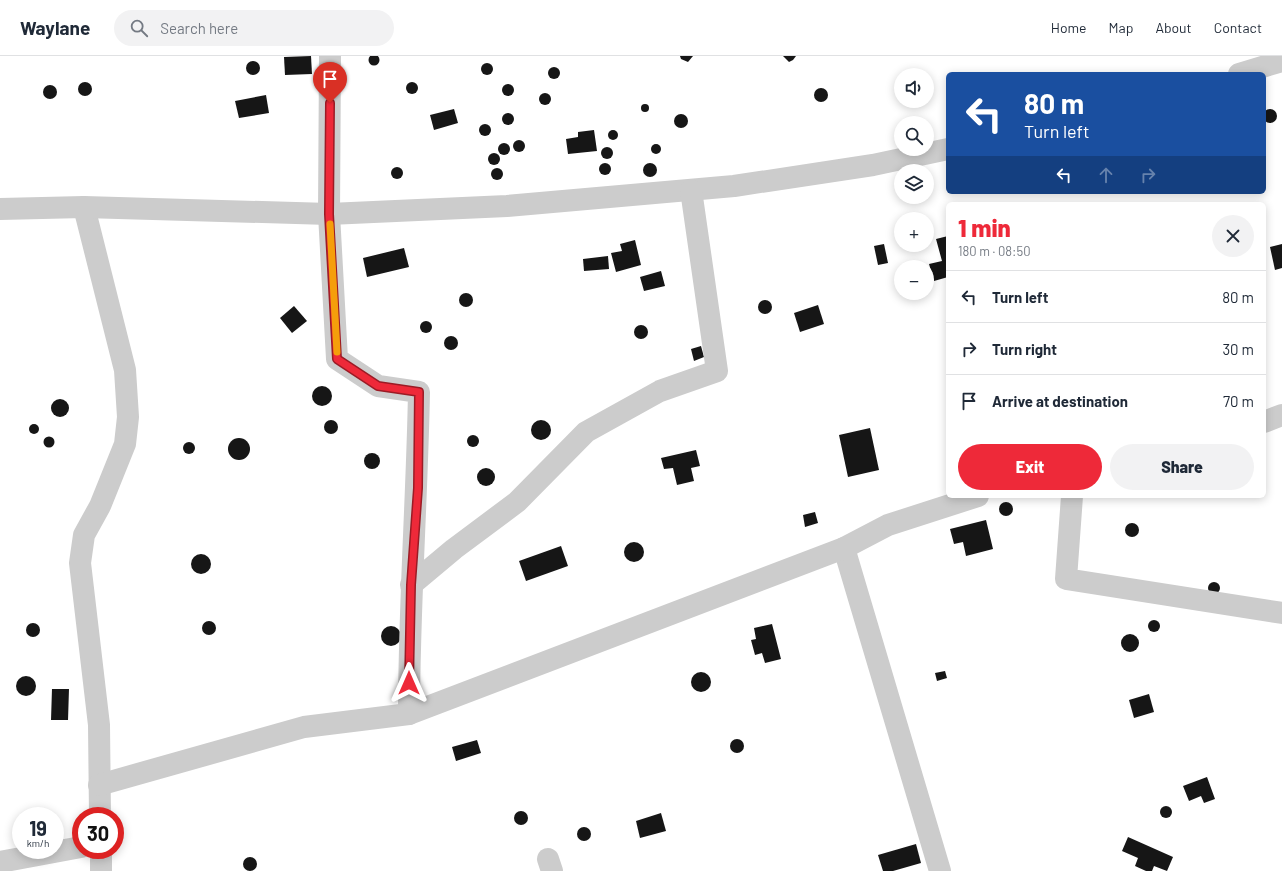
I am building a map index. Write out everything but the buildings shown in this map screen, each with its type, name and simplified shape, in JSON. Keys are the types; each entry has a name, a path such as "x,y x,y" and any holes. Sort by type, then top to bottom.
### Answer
{"street":[{"path":"330,56 329,214 337,359 378,386 419,392 418,488 411,585 409,714"},
{"path":"1246,72 1282,61"},
{"path":"0,209 84,208 329,214 507,206 734,186 873,165 946,149"},
{"path":"411,585 517,502 586,432 660,391 717,371 691,190"},
{"path":"84,208 125,370 128,417 125,444 100,506 84,536 80,563 99,725 100,807"},
{"path":"1266,421 1282,415"},
{"path":"99,784 304,727 409,714 844,548 888,525 972,498"},
{"path":"1072,498 1066,579 1282,612"},
{"path":"844,548 940,871"},
{"path":"0,862 72,849"},
{"path":"101,859 101,871"}],"slow traffic":[{"path":"330,224 332,293 337,352"}],"route":[{"path":"330,103 329,214 332,293 337,359 378,386 419,392 418,488 411,585 409,683"}]}
